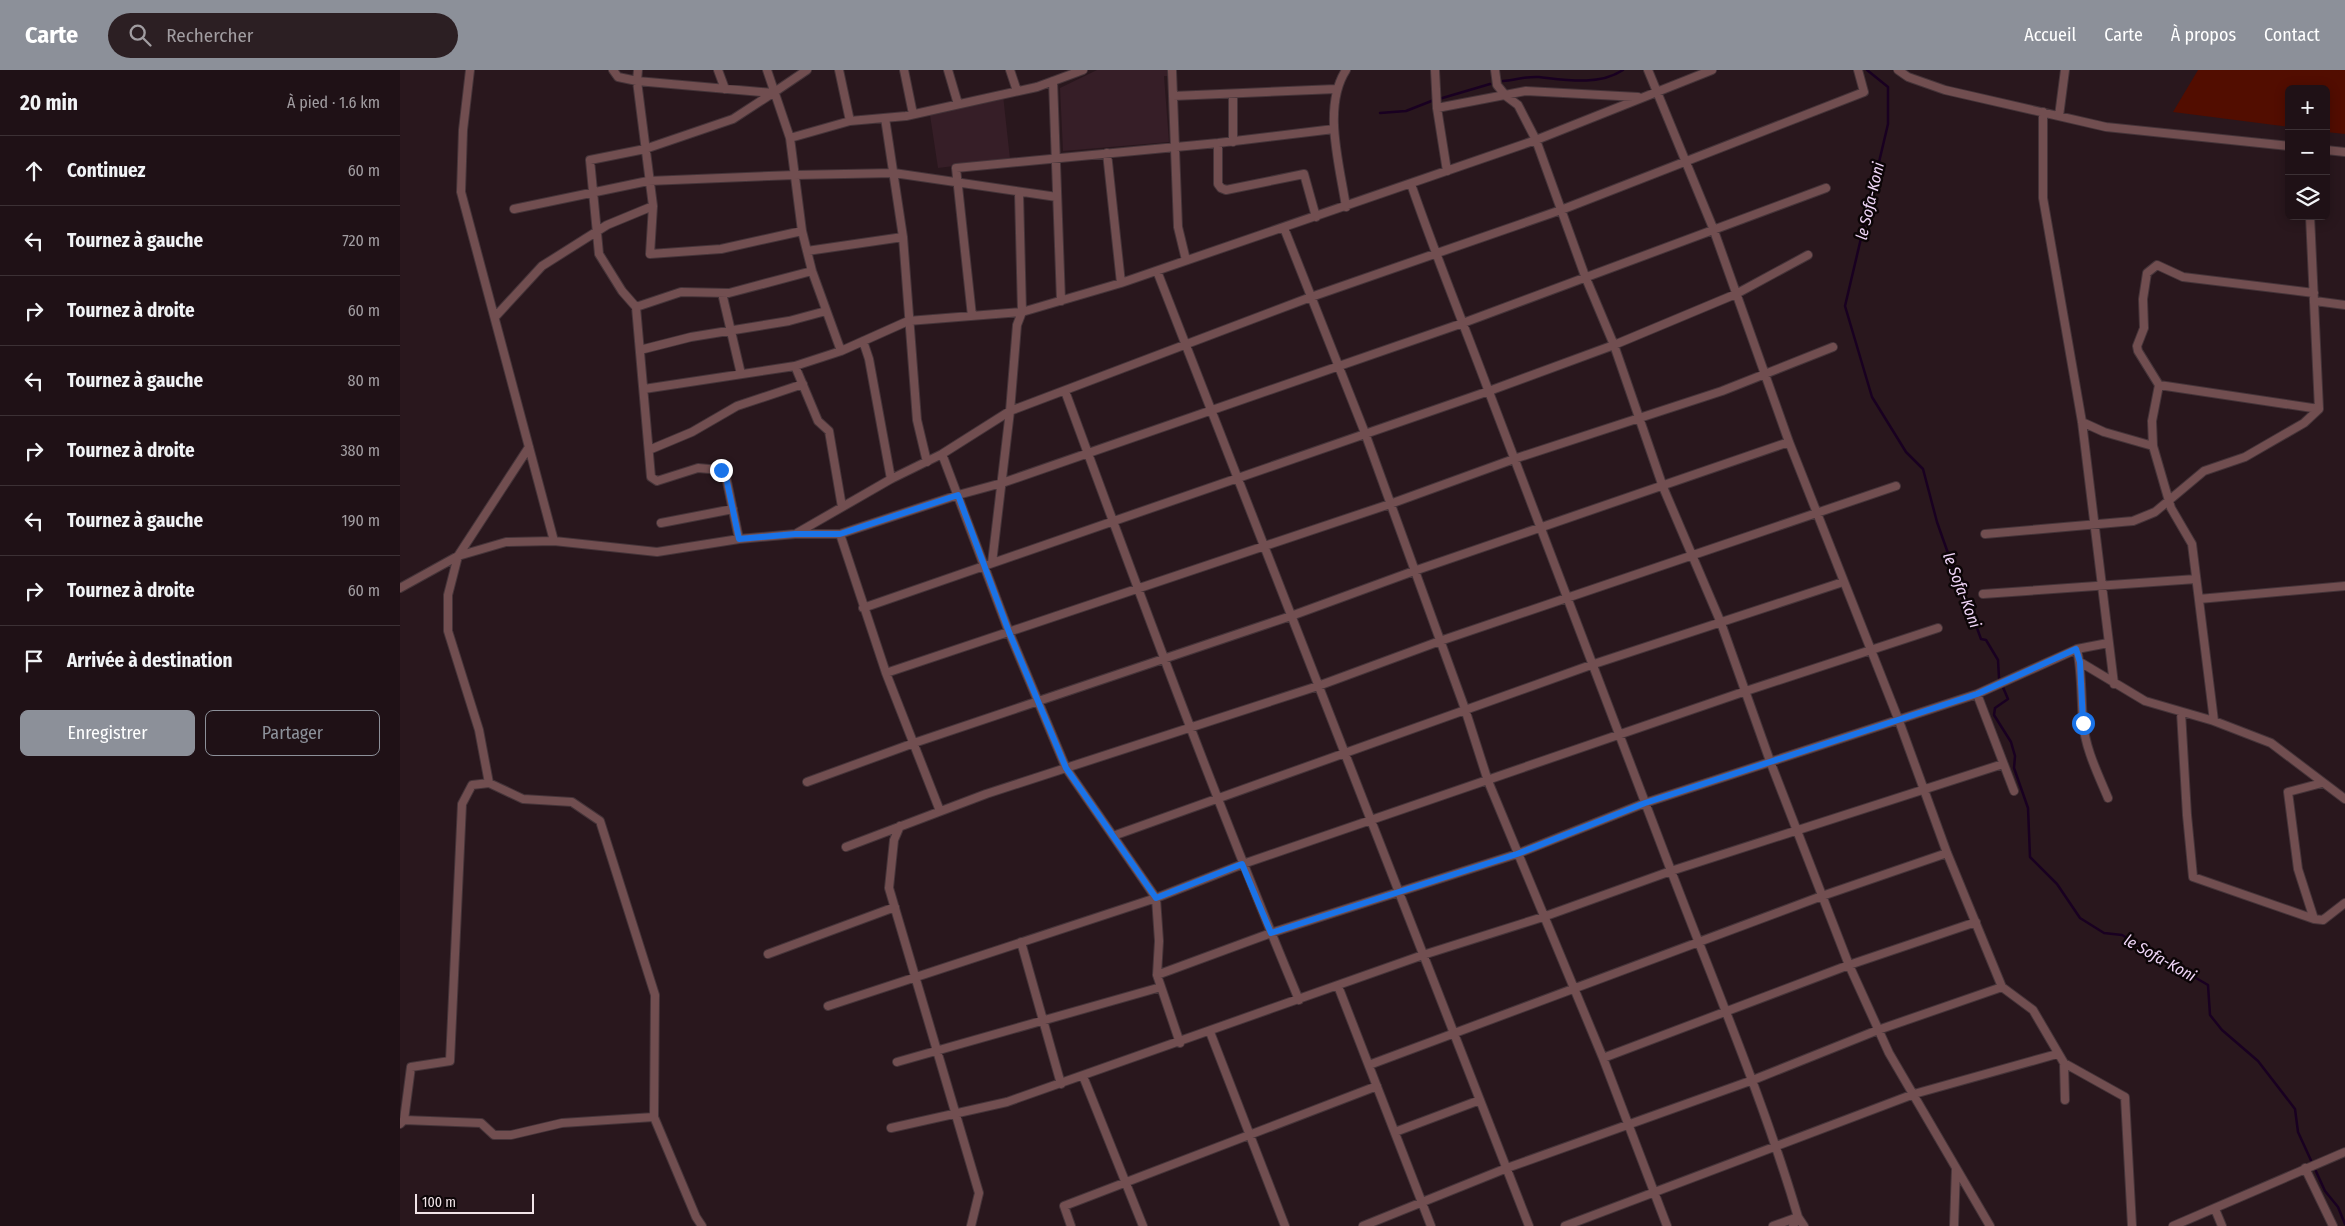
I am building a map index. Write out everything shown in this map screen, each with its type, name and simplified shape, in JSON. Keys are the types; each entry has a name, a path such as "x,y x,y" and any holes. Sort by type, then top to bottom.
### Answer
{"street":[{"path":"470,70 463,130 461,192 554,541"},
{"path":"614,70 618,77 637,81 773,93"},
{"path":"638,70 637,81 648,181 653,206 650,254 721,249 802,231"},
{"path":"718,70 725,89"},
{"path":"767,70 773,93 790,138 802,231 812,271 841,351"},
{"path":"839,70 850,121"},
{"path":"904,70 913,114"},
{"path":"948,70 958,104"},
{"path":"1010,70 1017,91"},
{"path":"790,138 850,121 913,114 1017,91 1053,81 1069,72 1083,70"},
{"path":"1172,70 1178,227 1186,260"},
{"path":"1346,70 1336,89 1334,129 1346,207"},
{"path":"1435,70 1437,106 1447,171"},
{"path":"1495,70 1497,85 1506,96 1518,105 1536,140 1585,276 1614,346 1640,417 1663,487 1721,623 1770,761 1849,965 1878,1030 1990,1226"},
{"path":"1648,70 1658,90 1713,228 1789,442 1899,721 1947,853 2002,987 2034,1010 2047,1030 2057,1054 2064,1063 2124,1096 2132,1226"},
{"path":"644,389 795,366 841,351 908,321 1022,312 1121,283 1536,140 1640,97 1712,70"},
{"path":"795,534 891,479 942,454 1010,411 1186,346 1311,297 1561,210 1864,92 1858,70"},
{"path":"1898,70 1908,77 1945,90 2106,127 2285,146"},
{"path":"2059,116 2066,70"},
{"path":"739,539 726,477 721,470 698,468 657,481 651,477 636,307 622,291 599,254 590,160 645,149 733,119 802,71"},
{"path":"1053,81 1060,301"},
{"path":"1173,96 1336,89"},
{"path":"1437,106 1526,92 1640,97"},
{"path":"1233,94 1233,142"},
{"path":"2043,112 2043,198 2082,422 2114,684"},
{"path":"885,118 903,237 908,321 918,420 926,462"},
{"path":"972,316 956,168 1218,144 1334,129"},
{"path":"1218,144 1218,184 1221,188 1226,190 1304,174 1316,217"},
{"path":"2330,150 2345,152"},
{"path":"1107,153 1121,283"},
{"path":"514,209 648,181 796,175 894,174 1057,197"},
{"path":"1411,184 1591,665 1620,734 1724,1012 1753,1080 1777,1144 1798,1217 1804,1226"},
{"path":"400,588 458,556 506,542 554,541 657,552 739,539 795,534 840,534 958,495 1002,484 1338,367 1463,323 1713,228 1826,188"},
{"path":"988,564 1002,484 1017,325 1022,312 1019,193"},
{"path":"495,318 542,266 597,232 653,206"},
{"path":"1985,534 2133,521 2155,512 2204,471 2245,457 2304,423 2319,409 2310,220"},
{"path":"1284,228 1365,433 1465,709 1488,781 1572,989 1603,1058 1667,1226"},
{"path":"807,251 903,237"},
{"path":"864,608 1614,346 1736,294 1808,255"},
{"path":"2214,722 2192,544 2171,508 2153,446 2152,421 2159,385 2138,351 2137,346 2144,328 2143,299 2147,272 2156,265 2183,277 2314,297 2345,305"},
{"path":"636,307 681,292 722,293 812,271"},
{"path":"1157,271 1529,1226"},
{"path":"722,293 741,374"},
{"path":"640,350 691,337 789,321 826,311"},
{"path":"863,341 869,359 891,479"},
{"path":"886,673 1390,504 1514,459 1766,375 1833,347"},
{"path":"795,366 818,420 829,431 842,507"},
{"path":"649,450 692,432 737,406 803,384"},
{"path":"2159,385 2319,409"},
{"path":"1065,391 1163,659 1242,864 1298,1000"},
{"path":"2082,422 2104,432 2153,446"},
{"path":"808,782 914,743 1291,616 1414,571 1663,487 1789,442"},
{"path":"489,782 479,730 448,631 448,595 458,556 529,447"},
{"path":"942,454 988,564 1009,632 1040,702 1066,768 1156,898 1159,941 1157,975 1180,1043"},
{"path":"846,847 940,810 1318,686 1566,597 1896,486"},
{"path":"661,523 733,509"},
{"path":"840,534 886,673 940,810"},
{"path":"1982,594 2196,579"},
{"path":"1113,836 1216,797 1591,665 1843,582"},
{"path":"2199,599 2345,586"},
{"path":"828,1006 1156,898 1242,864 1746,691 1938,628"},
{"path":"1157,975 1271,933 1517,854 1645,803 1977,694 2076,649 2108,643"},
{"path":"2076,649 2080,662 2083,723 2089,752 2108,798"},
{"path":"2080,662 2114,684 2145,700 2271,743 2322,783 2345,798"},
{"path":"1977,694 2014,792"},
{"path":"2181,712 2193,877 2314,919 2323,920 2345,903"},
{"path":"890,1128 1007,1102 1180,1043 1424,955 1543,917 1670,871 1922,788 2003,764"},
{"path":"654,1118 562,1123 511,1135 494,1134 481,1123 402,1122 411,1067 450,1061 462,804 472,785 489,782 523,800 572,802 600,821 655,995 654,1118 702,1226"},
{"path":"2314,919 2298,869 2288,792 2322,783"},
{"path":"900,826 894,840 889,888 980,1193 972,1226"},
{"path":"1369,1065 1822,896 1947,853"},
{"path":"768,954 895,908"},
{"path":"1603,1058 1849,965 1976,922"},
{"path":"1021,942 1061,1084"},
{"path":"897,1062 1161,986"},
{"path":"1338,986 1431,1226"},
{"path":"1363,1226 1507,1168 1630,1126 1753,1080 1878,1030 2002,987"},
{"path":"1210,1032 1286,1226"},
{"path":"1565,1226 1655,1193 1777,1144 1914,1094 2057,1054"},
{"path":"2064,1063 2065,1100"},
{"path":"1083,1076 1143,1226"},
{"path":"1071,1226 1064,1206 1377,1086"},
{"path":"1395,1132 1480,1100"},
{"path":"2173,1226 2345,1152"},
{"path":"1954,1226 1956,1168"},
{"path":"2307,1168 2333,1226"},
{"path":"2215,1209 2222,1226"},
{"path":"1773,1226 1798,1217"},
{"path":"1793,1226 1798,1217"}],"shaded area":[{"path":"1097,70 1167,70 1168,76 1164,76 1169,142 1063,151 1060,88"},
{"path":"2198,70 2345,70 2345,134 2330,132 2330,85 2285,85 2285,126 2173,112"},
{"path":"1003,95 1010,159 938,168 930,115"}],"waterway":[{"path":"1503,81 1535,77 1582,81 1593,80 1614,75 1623,70"},
{"name":"le Sofa-Koni","path":"1867,70 1888,87 1888,124 1845,306 1872,397 1906,452 1923,469 1937,522 1956,576 1959,592 1966,598 1981,639 1986,640 1998,660 1999,678 2008,699 1995,708 1994,715 2011,742 2015,756 2014,768 2028,808 2030,857 2057,884 2080,918 2104,933 2122,935 2208,985 2210,1015 2222,1030 2258,1061 2295,1109 2298,1132 2325,1191 2338,1207 2345,1224"},
{"path":"1439,99 1490,84"},
{"path":"1380,113 1406,111 1434,100"}],"route":[{"path":"721,470 726,477 739,539 795,534 840,534 958,495 1009,632 1040,702 1066,768 1156,898 1242,864 1271,933 1517,854 1645,803 1977,694 2076,649 2080,662 2083,723"}]}
